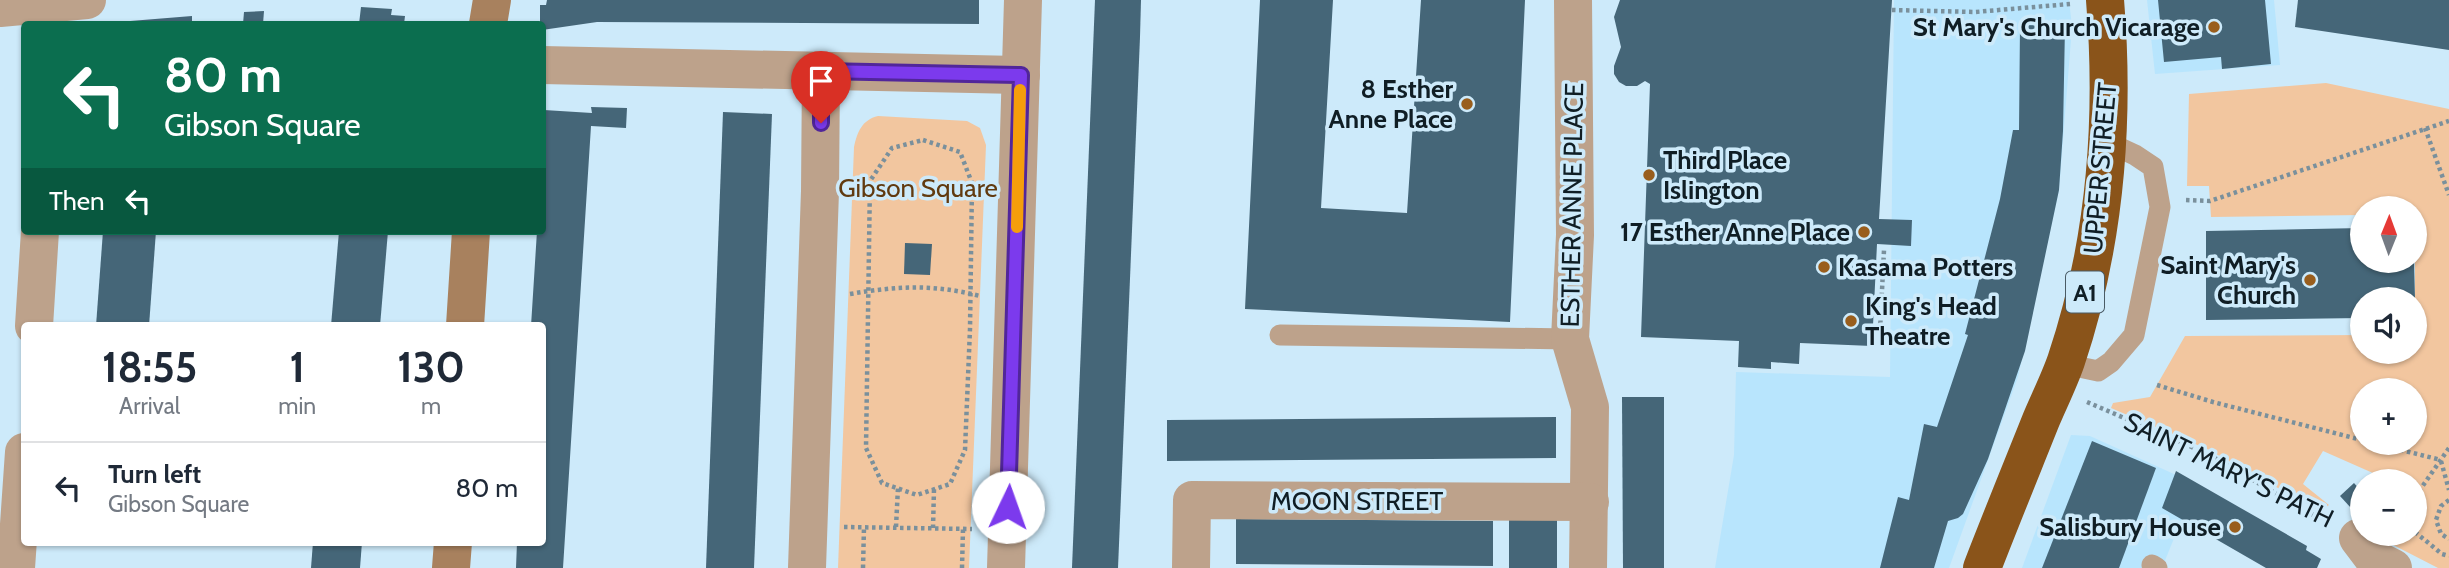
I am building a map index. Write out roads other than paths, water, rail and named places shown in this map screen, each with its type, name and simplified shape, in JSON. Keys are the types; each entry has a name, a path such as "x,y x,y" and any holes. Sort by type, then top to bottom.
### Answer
{"highway":[{"name":"UPPER STREET","path":"1982,568 2060,375 2081,311 2094,256 2107,142 2110,62 2105,1"}],"main road":[{"path":"488,21 492,0"},
{"path":"465,322 471,235"},
{"path":"451,568 453,546"}],"street":[{"path":"1006,568 1023,0"},
{"name":"ESTHER ANNE PLACE","path":"1573,0 1575,235 1570,339 1590,407 1588,568"},
{"path":"0,8 69,7"},
{"path":"546,65 1021,75"},
{"path":"807,568 821,71"},
{"path":"34,322 40,235"},
{"path":"16,568 21,496"},
{"name":"MOON STREET","path":"1191,568 1192,500 1590,502"}],"lane":[{"path":"2060,375 2098,371 2112,362 2134,335 2160,207 2153,167 2107,142"},
{"path":"1280,335 1570,339"}],"place":[{"name":"St Mary's Church Vicarage","path":"2214,27"},
{"name":"8 Esther Anne Place","path":"1467,104"},
{"name":"Third Place Islington","path":"1649,175"},
{"name":"17 Esther Anne Place","path":"1864,232"},
{"name":"Kasama Potters","path":"1824,267"},
{"name":"Saint Mary's Church","path":"2310,280"},
{"name":"King's Head Theatre","path":"1851,321"},
{"name":"Salisbury House","path":"2235,527"}],"park label":[{"name":"Gibson Square","path":"918,188"}]}
